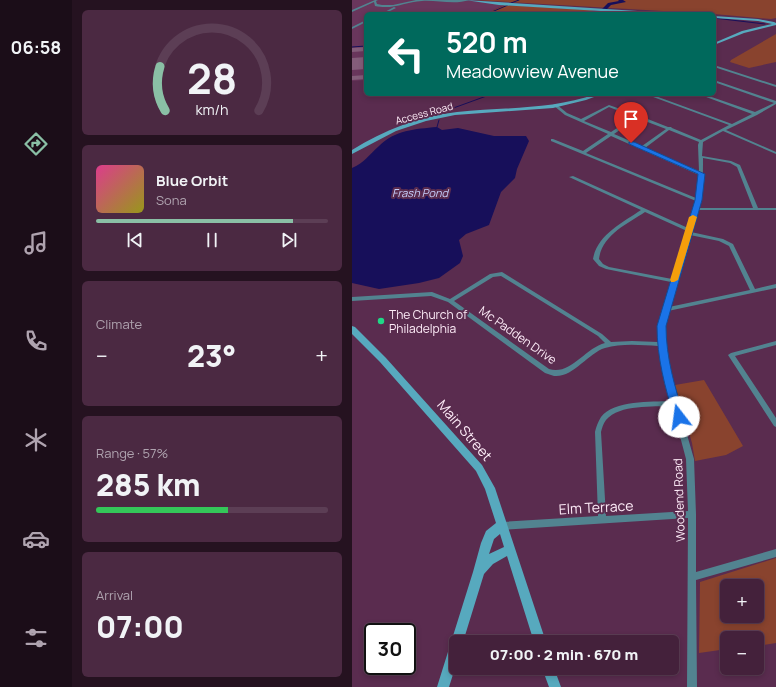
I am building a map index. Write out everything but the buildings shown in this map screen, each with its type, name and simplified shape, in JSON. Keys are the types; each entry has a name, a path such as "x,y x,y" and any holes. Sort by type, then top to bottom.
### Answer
{"main road":[{"path":"468,0 499,4 635,12"},
{"path":"716,17 758,20 776,24"},
{"path":"716,43 743,32 776,24"},
{"name":"Access Road","path":"352,152 385,133 433,118 464,112 524,109 555,105 593,96"},
{"name":"Main Street","path":"352,329 378,355 479,468 490,488 501,526 538,635"},
{"path":"459,635 479,572 486,543 490,535 501,526"},
{"path":"479,572 489,560 510,549"},
{"path":"443,687 449,668"},
{"path":"551,675 555,687"}],"street":[{"path":"404,4 407,0"},
{"path":"386,12 410,2 424,0 446,2 468,0"},
{"path":"440,0 450,0"},
{"path":"352,11 376,1 375,4 379,6 398,6"},
{"path":"352,28 364,22"},
{"path":"716,67 776,86"},
{"path":"716,83 776,102"},
{"path":"652,96 732,126"},
{"path":"706,96 756,114"},
{"path":"581,121 605,107 610,107 701,140 756,114 776,102"},
{"path":"555,105 566,114 701,174"},
{"path":"584,152 638,116"},
{"path":"642,148 670,128"},
{"path":"724,130 776,153"},
{"path":"552,140 698,200"},
{"name":"Woodend Road","path":"692,687 692,514 690,459 666,372 661,344 661,326 698,200 701,174 701,140"},
{"path":"701,157 731,162 740,166 756,209"},
{"path":"571,177 689,232 731,244 753,291"},
{"path":"696,209 776,209"},
{"path":"644,210 603,240 596,255 596,259 601,265 608,268 673,281"},
{"path":"450,301 492,275 502,274 600,335 610,345"},
{"path":"665,310 776,286"},
{"name":"Mc Padden Drive","path":"354,300 432,294 450,301 552,373 557,374 564,372 593,351 602,347 610,345 661,344"},
{"path":"776,343 731,355 776,424"},
{"path":"602,519 598,432 601,423 609,414 619,409 675,403"},
{"name":"Elm Terrace","path":"501,526 692,514"},
{"path":"692,577 776,553"}],"shaded area":[{"path":"352,0 461,0 505,4 490,12 364,12 364,80 352,81"},
{"path":"474,0 776,0 776,18 771,19 716,14 716,12 680,12"},
{"path":"505,5 595,11 595,12 489,12"},
{"path":"776,34 776,62 749,68 730,62 731,60"},
{"path":"704,380 743,446 726,455 695,461 692,443 675,385"},
{"path":"776,558 776,643 764,645 764,631 720,631 720,650 699,653 700,582"}],"water":[{"name":"Frash Pond","path":"437,127 442,130 458,128 494,136 526,136 529,141 517,169 515,178 501,192 489,225 466,234 459,240 463,256 460,263 439,278 419,283 379,289 352,283 352,168 363,161 385,141 399,133"}],"waterway":[{"path":"511,3 519,0"},
{"path":"604,9 610,4 624,2 620,0"},
{"path":"492,12 508,5"},
{"path":"716,18 765,24"},
{"path":"352,47 364,46"},
{"path":"437,114 486,96"},
{"path":"437,127 439,120"}],"taxiway":[{"path":"352,50 364,49"},
{"path":"352,78 364,77"}],"runway":[{"path":"352,64 364,63"}],"slow traffic":[{"path":"674,280 693,217"}],"place":[{"name":"The Church of Philadelphia","path":"381,321"}],"route":[{"path":"631,143 701,174 698,200 661,326 661,344 666,372 679,417"}]}
